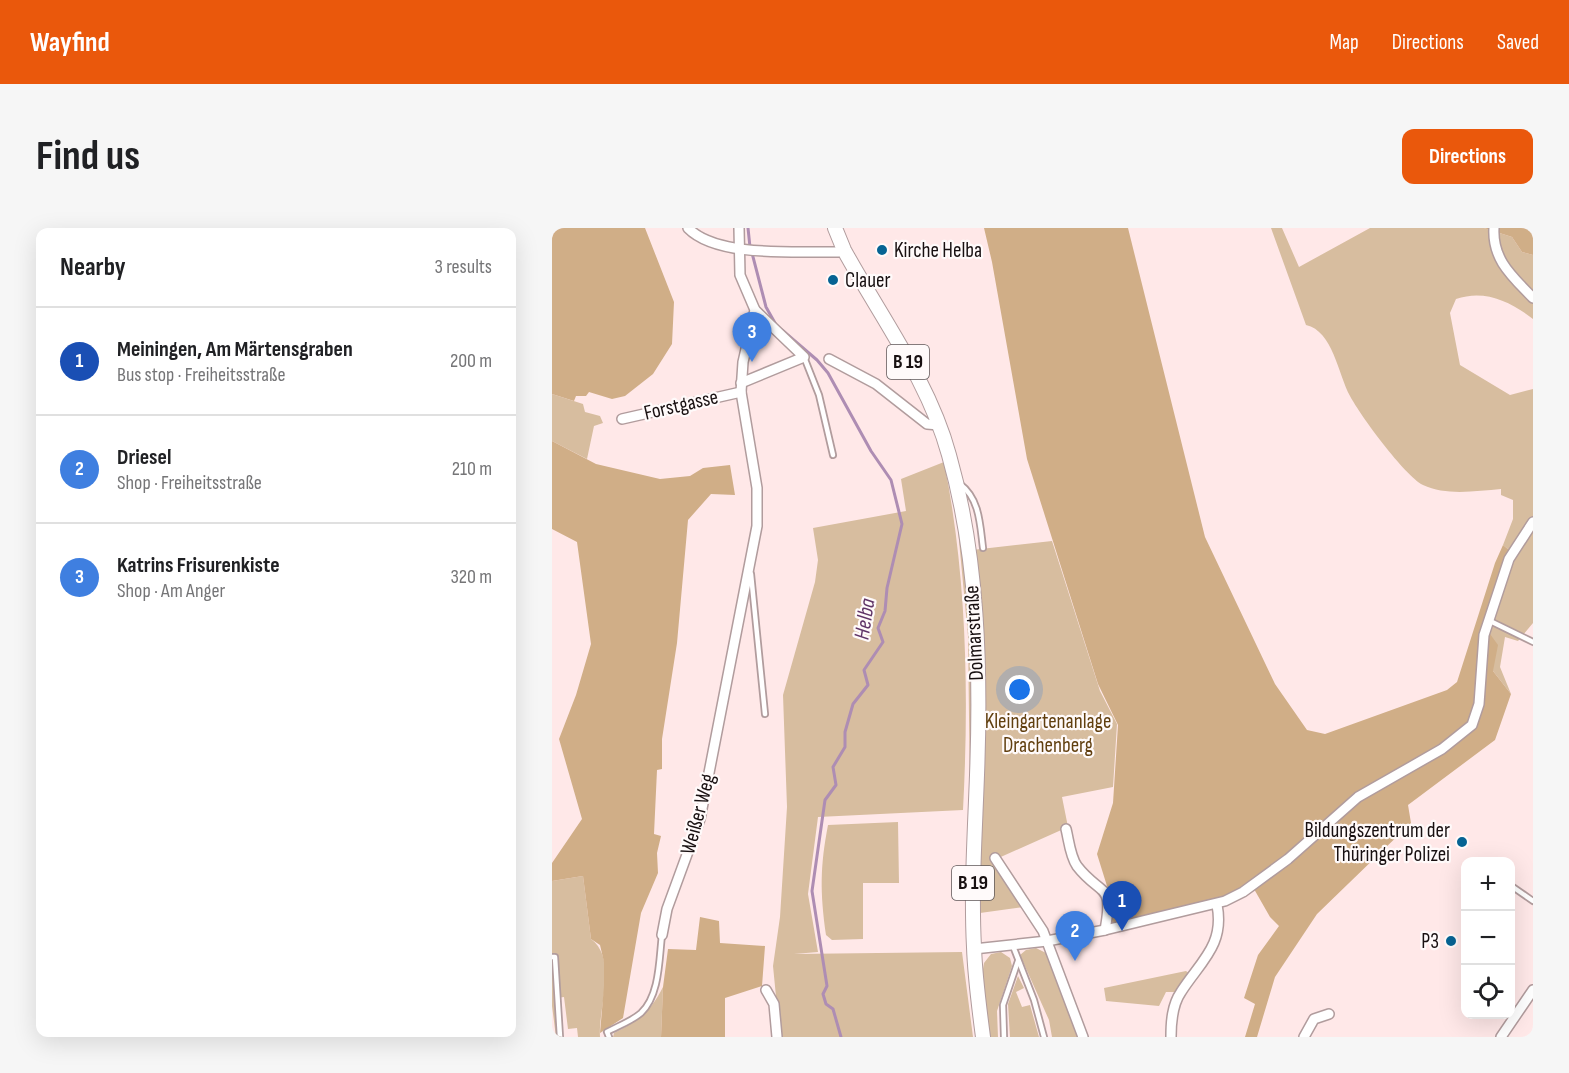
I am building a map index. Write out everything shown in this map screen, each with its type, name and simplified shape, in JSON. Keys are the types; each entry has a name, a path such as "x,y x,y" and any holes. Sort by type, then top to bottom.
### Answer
{"main road":[{"name":"Dolmarstraße","path":"838,231 844,250 915,374 939,425 956,481 970,567 977,646 978,732 974,949 983,1037"}],"street":[{"path":"688,228 705,242 742,249 838,252 844,250"},
{"path":"739,228 742,249 740,275 755,310 804,357"},
{"path":"1494,228 1494,247 1502,265 1533,298"},
{"name":"Weißer Weg","path":"662,935 668,909 700,819 733,661 758,513 741,387 755,310"},
{"name":"Forstgasse","path":"622,419 741,387 804,357"},
{"path":"829,359 876,384 927,424 939,425"},
{"path":"974,949 1047,941 1216,905 1243,892 1269,874 1358,797 1462,735 1478,713 1482,645 1488,620 1509,559 1533,522"},
{"path":"1066,829 1072,857 1077,866 1106,892 1109,907 1105,930"},
{"path":"995,858 1047,941 1083,1037"},
{"path":"1171,1037 1172,1016 1177,999 1202,966 1213,944 1219,921 1216,905"},
{"path":"766,990 774,1004 777,1037"},
{"path":"1501,1037 1533,990"},
{"path":"1304,1037 1314,1019 1329,1014"}],"lane":[{"path":"804,357 819,395 833,455"},
{"name":"Dolmarstraße","path":"956,481 967,489 976,506 983,548"},
{"name":"Weißer Weg","path":"748,566 759,640 765,714"},
{"path":"1488,620 1533,642"},
{"path":"1515,888 1533,900"},
{"name":"Weißer Weg","path":"609,1037 608,1032 636,1016 648,1004 655,988 662,935"},
{"path":"1012,944 1034,1000 1044,1037"},
{"path":"552,957 555,957 560,1037"},
{"path":"1004,1037 1003,1005 1018,961"}],"green space":[{"path":"1271,228 1282,228 1299,267 1370,228 1484,228 1512,237 1522,252 1533,255 1533,319 1506,302 1477,295 1456,299 1450,313 1460,365 1510,395 1533,389 1533,623 1518,641 1505,637 1500,667 1511,694 1493,671 1482,632 1509,550 1503,545 1513,519 1513,500 1501,495 1501,489 1441,491 1423,485 1405,470 1363,417 1350,396 1329,344 1315,329 1306,325"},
{"path":"552,394 583,404 585,412 600,416 603,423 594,426 587,459 552,441"},
{"path":"944,462 958,548 962,592 966,679 963,810 818,817 808,894 818,952 794,954 962,952 973,1037 780,1037 773,966 780,917 787,807 783,695 815,582 818,560 813,528 906,511 901,479"},
{"path":"955,498 967,571 973,647 974,722 970,797 968,636"},
{"name":"Kleingartenanlage Drachenberg","path":"1052,541 1100,691 1117,724 1113,787 1062,797 1068,827 994,860 1024,907 980,913 982,722 972,550"},
{"path":"898,822 899,883 863,883 863,939 832,940 826,935 822,892 823,854 828,825"},
{"path":"583,876 591,939 599,948 604,959 605,985 600,1037 578,1037 577,1028 568,1029 564,997 557,998 561,1037 556,1037 552,1006 552,881"},
{"path":"1036,948 1048,954 1079,1037 1052,1037 1049,1020 1020,955 1026,950"},
{"path":"1001,952 1010,958 1012,966 997,1011 998,1037 989,1037 982,975 984,963 991,954"},
{"path":"1186,971 1190,974 1175,992 1166,992 1159,1006 1106,1001 1104,988"},
{"path":"1018,976 1024,988 1016,992 1022,1007 1030,1005 1039,1037 1010,1037 1008,1004"},
{"path":"663,987 661,1037 613,1037 614,1033 630,1024 654,1003"}],"shaded area":[{"path":"552,228 645,228 674,302 672,344 653,374 625,396 612,399 589,392 586,396 576,396 574,401 552,394"},
{"path":"984,228 1128,228 1205,537 1275,684 1307,730 1325,734 1447,690 1457,682 1495,563 1503,545 1509,550 1482,632 1490,634 1498,645 1493,671 1511,694 1495,740 1408,805 1411,823 1317,914 1275,977 1257,1037 1245,1037 1255,1004 1244,998 1258,955 1279,926 1270,917 1250,882 1217,901 1116,925 1111,922 1112,902 1097,854 1113,803 1118,725 1098,684 1027,459"},
{"path":"1484,228 1533,228 1533,255 1522,252 1512,237"},
{"path":"552,441 596,464 660,479 690,476 703,468 730,465 735,495 711,494 688,520 677,643 662,739 662,769 657,770 654,834 661,836 657,853 658,873 641,913 623,1018 600,1033 604,962 600,945 591,939 583,876 552,881 552,863 582,819 559,739 576,695 591,644 577,542 552,529"},
{"path":"700,917 719,921 720,943 765,946 762,986 725,998 725,1037 661,1037 663,987 668,949 696,950"}],"waterway":[{"name":"Helba","path":"748,228 750,247"},
{"name":"Helba","path":"752,253 766,307 775,323"},
{"name":"Helba","path":"782,330 817,360 828,373 871,451 891,480 902,524 887,588 885,611 878,628 883,642 864,670 868,685 853,704 845,732 845,747 833,767 836,785 825,800 812,891 827,986 823,994 826,1004 833,1009 841,1037"}],"place":[{"name":"Kirche Helba","path":"882,250"},
{"name":"Clauer","path":"833,280"},
{"name":"Katrins Frisurenkiste","path":"752,362"},
{"name":"Bildungszentrum der Thüringer Polizei","path":"1462,842"},
{"name":"Meiningen, Am Märtensgraben","path":"1122,931"},
{"name":"P3","path":"1451,941"},
{"name":"Driesel","path":"1075,961"}]}
